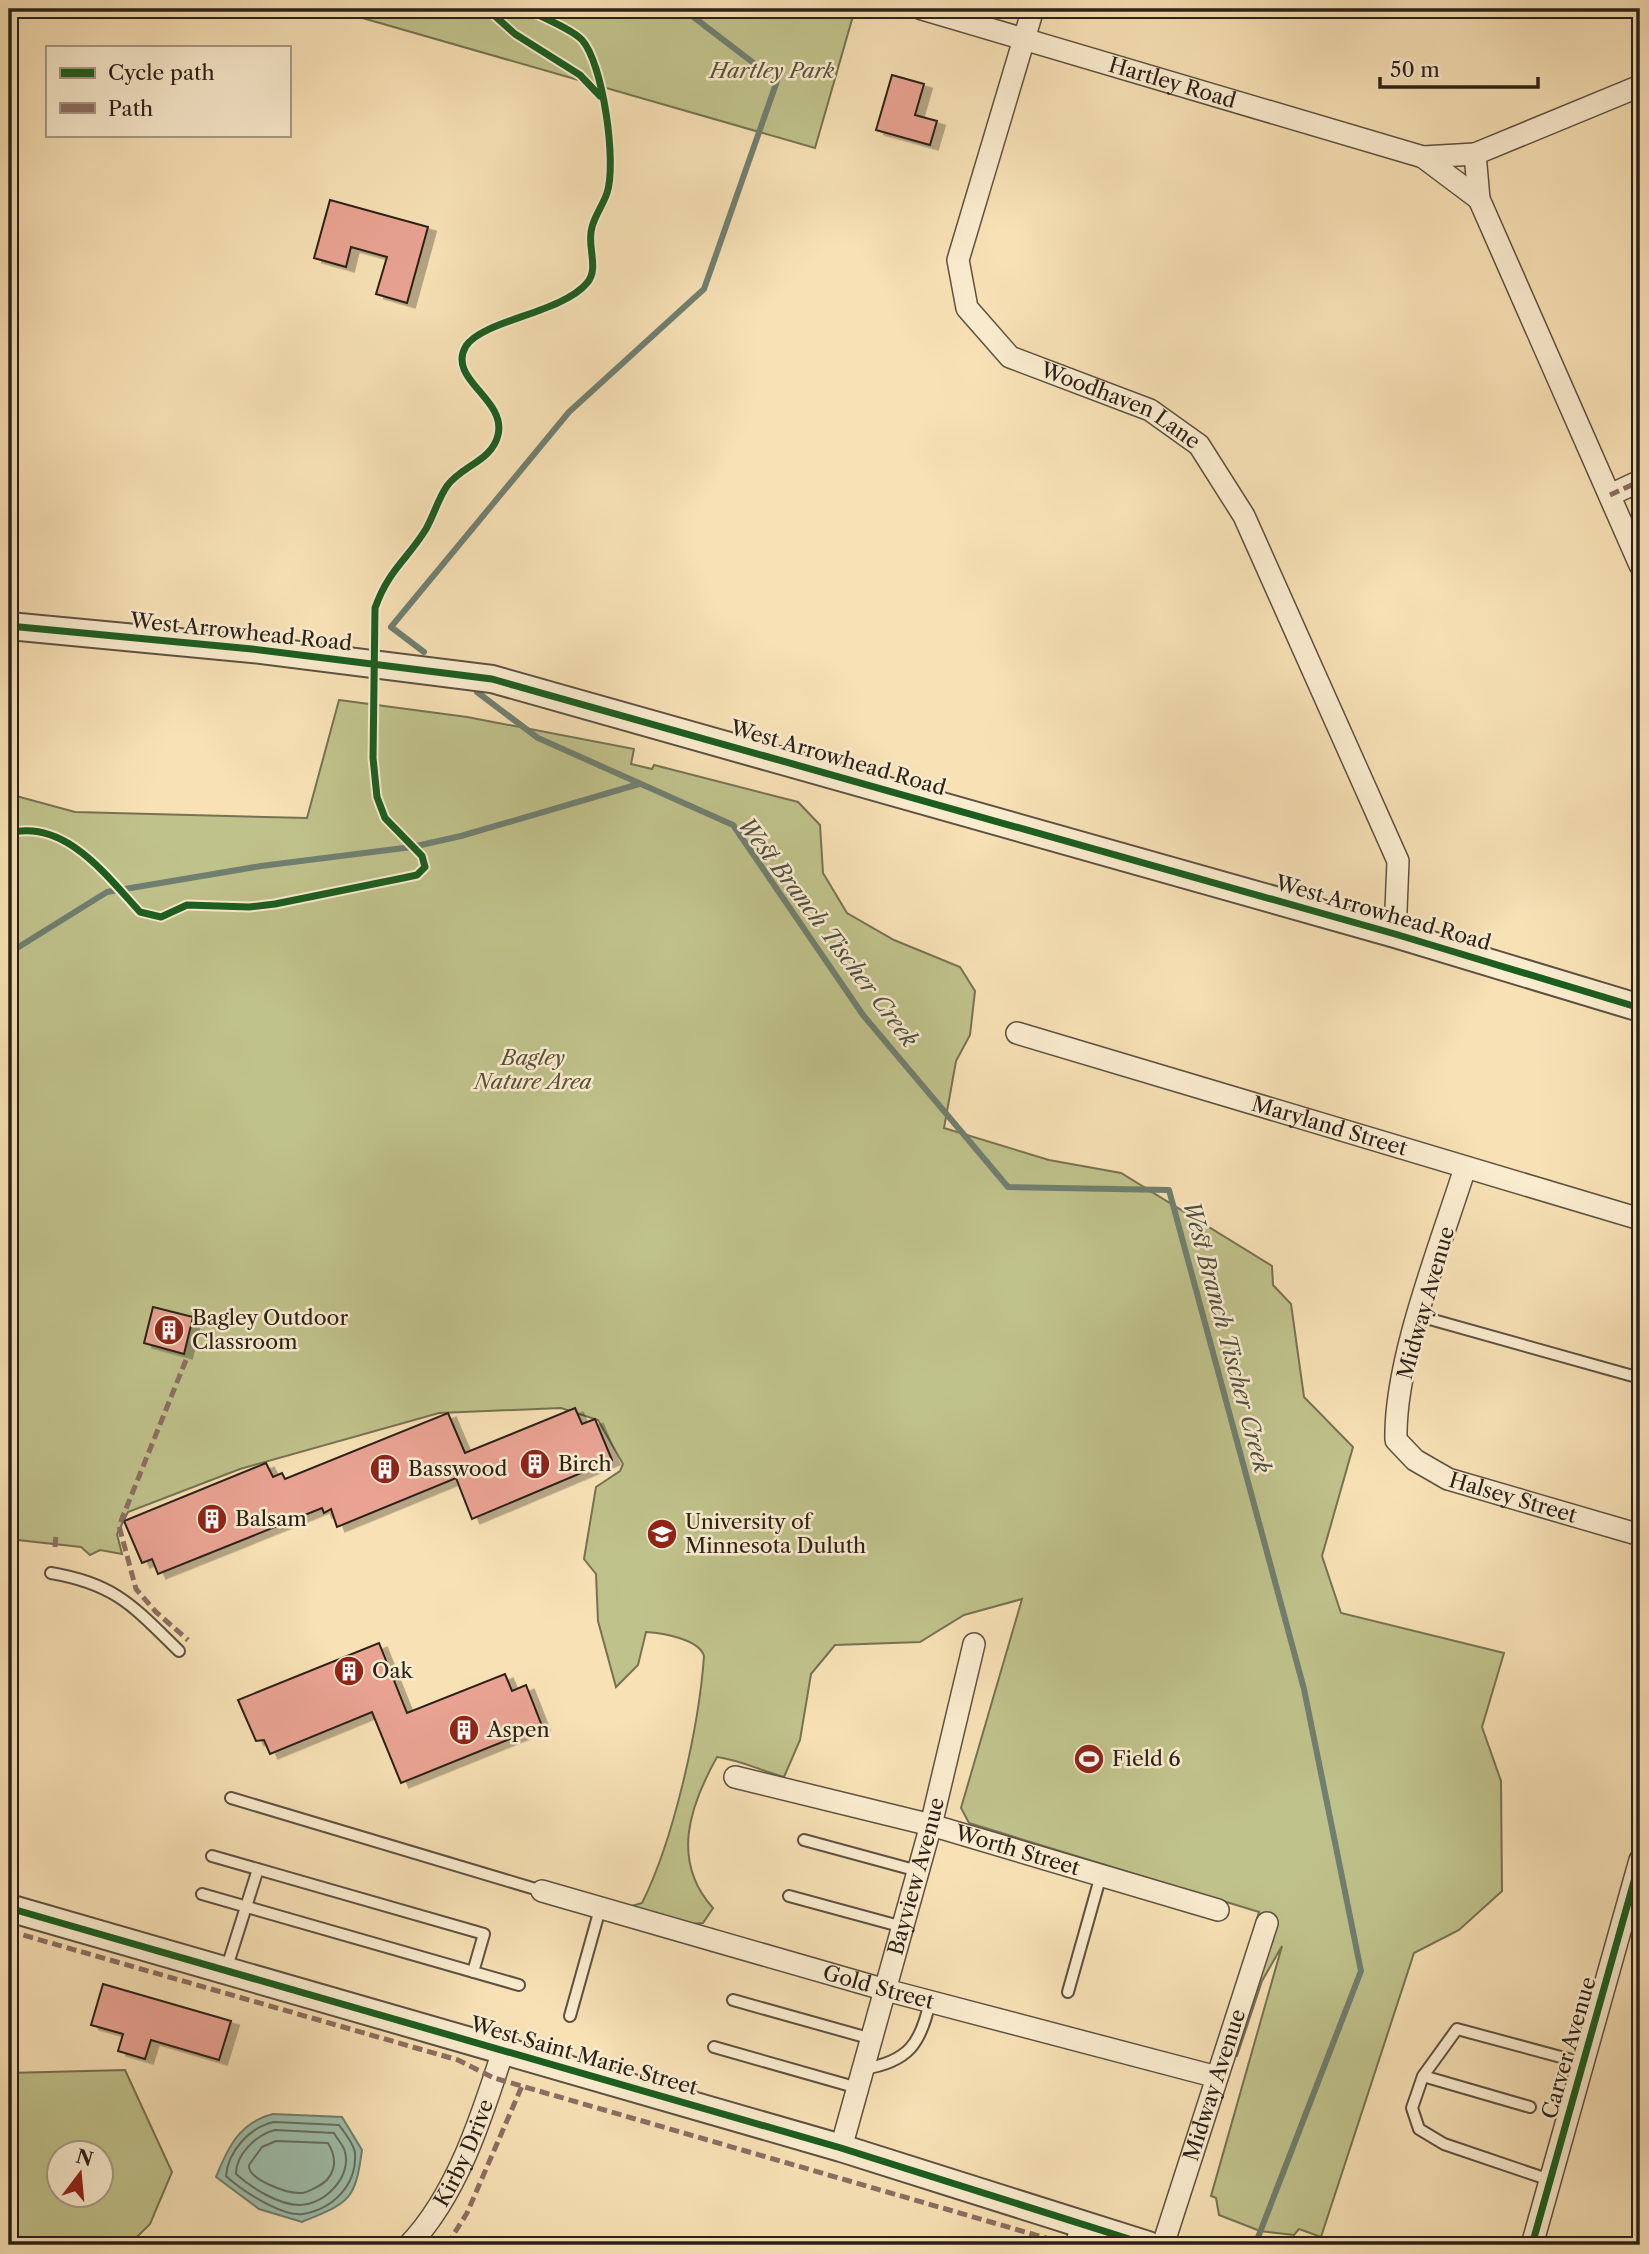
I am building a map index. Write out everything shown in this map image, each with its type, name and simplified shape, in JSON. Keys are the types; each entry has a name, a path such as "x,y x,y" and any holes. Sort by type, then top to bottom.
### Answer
{"street":[{"name":"Hartley Road","path":"922,9 1423,157 1475,154 1479,199 1640,565"},
{"name":"Woodhaven Lane","path":"1033,9 958,260 967,308 1010,357 1150,410 1199,445 1244,516 1398,862 1395,933"},
{"path":"1475,154 1640,86"},
{"name":"Hartley Road","path":"1423,157 1479,199"},
{"path":"1610,495 1640,481"},
{"name":"West Arrowhead Road","path":"9,626 252,649 492,679 1395,933 1640,1008"},
{"name":"Maryland Street","path":"1017,1033 1640,1219"},
{"name":"Midway Avenue","path":"1396,1440 1396,1415 1419,1316 1465,1168"},
{"name":"Halsey Street","path":"1396,1440 1415,1460 1448,1479 1640,1535"},
{"name":"Bayview Avenue","path":"841,2148 931,1825 974,1644"},
{"name":"Worth Street","path":"735,1777 931,1825 1218,1910"},
{"name":"Carver Avenue","path":"1532,2245 1640,1860"},
{"name":"Gold Street","path":"542,1891 886,1990 1217,2077"},
{"name":"West Saint Marie Street","path":"9,1908 841,2148 1079,2234 1148,2245"},
{"name":"Midway Avenue","path":"1163,2245 1267,1923"},
{"name":"Kirby Drive","path":"409,2245 422,2232 474,2141 503,2051"}],"lane":[{"path":"1419,1316 1640,1378"},
{"path":"51,1573 77,1577 111,1590 129,1602 179,1651"},
{"path":"231,1798 542,1891"},
{"path":"804,1840 918,1871"},
{"path":"212,1856 484,1934 473,1972"},
{"path":"226,1971 258,1869"},
{"path":"1068,1992 1101,1875"},
{"path":"202,1894 519,1985"},
{"path":"789,1896 903,1927"},
{"path":"570,2016 600,1909"},
{"path":"733,2000 872,2039"},
{"path":"715,2047 861,2079 905,2054 918,2042 930,2001"},
{"path":"1550,2180 1444,2144 1419,2129 1412,2108 1423,2076 1457,2029 1583,2063"},
{"path":"1423,2076 1530,2107"}],"green space":[{"name":"Hartley Park","path":"331,9 855,9 815,148"},
{"name":"Bagley Nature Area","path":"339,700 467,717 634,749 631,764 652,769 654,765 798,802 820,825 823,873 847,913 894,940 960,967 975,991 970,1035 956,1061 944,1128 1049,1160 1121,1173 1272,1266 1273,1285 1291,1304 1304,1397 1353,1447 1322,1556 1341,1613 1504,1653 1482,1727 1501,1781 1502,1891 1459,1930 1414,1953 1321,2237 1299,2229 1294,2235 1260,2231 1219,2215 1216,2198 1211,2196 1282,1946 1262,1981 1237,2056 1216,2061 1259,1912 969,1823 961,1808 1022,1599 964,1615 920,1642 835,1645 811,1674 800,1740 784,1777 717,1757 692,1814 688,1853 700,1890 713,1908 703,1923 678,1925 628,1907 642,1903 654,1877 674,1815 691,1748 704,1656 701,1650 688,1641 646,1632 638,1665 616,1687 598,1621 596,1574 584,1559 596,1487 620,1471 623,1464 598,1420 561,1408 439,1413 240,1469 128,1512 117,1534 122,1554 100,1550 90,1555 81,1547 9,1539 9,794 75,812 307,818"},
{"path":"125,2070 172,2172 150,2224 129,2245 9,2245 9,2073"}],"water":[{"path":"273,2114 342,2117 362,2150 352,2190 340,2204 302,2222 259,2209 216,2177 237,2137 252,2123"}],"building":[{"path":"892,75 924,84 915,115 937,121 930,145 876,130"},
{"path":"330,200 428,227 407,303 376,294 387,257 351,247 346,267 314,258"},
{"name":"Bagley Outdoor Classroom","path":"153,1307 193,1317 184,1354 144,1343"},
{"path":"575,1408 582,1424 595,1419 612,1460 472,1519 456,1478 337,1527 331,1509 324,1513 322,1508 158,1574 152,1559 142,1563 124,1521 266,1463 273,1477 282,1473 285,1479 448,1413 465,1453"},
{"path":"379,1643 407,1713 505,1674 512,1691 526,1685 542,1726 401,1783 372,1712 270,1754 264,1740 256,1741 238,1700"},
{"path":"103,1984 231,2021 219,2060 151,2040 145,2059 118,2051 123,2034 91,2025"}],"waterway":[{"name":"West Branch Tischer Creek","path":"424,652 391,627 569,412 704,289 777,81 683,9"},
{"name":"West Branch Tischer Creek","path":"477,692 538,738 733,825 863,1015 1008,1187 1169,1190 1304,1689 1361,1971 1257,2240"},
{"path":"9,953 107,892 261,866 412,847 461,836 639,784"}],"marked path":[{"path":"1610,495 1640,481"},
{"path":"186,1360 119,1526 136,1589 156,1612 188,1640"},
{"path":"55,1547 56,1535"},
{"path":"9,1931 458,2060 494,2078 1070,2245"},
{"path":"447,2245 467,2213 522,2086"}],"cycle path":[{"path":"487,9 515,34 580,75 600,96"},
{"path":"9,833 29,831 48,834 66,842 98,867 140,912 161,917 187,905 249,907 275,904 417,875 425,867 422,856 385,818 377,797 373,758 375,608 392,574 426,529 447,486 495,444 498,422 487,400 464,369 462,358 466,346 489,329 560,302 587,283 591,277 593,263 592,227 607,193 610,179 606,114 590,52 582,40 571,32 526,9"},
{"path":"9,626 252,649 492,679 1395,934 1640,1008"},
{"path":"1532,2245 1640,1860"},
{"path":"9,1908 841,2148 1148,2245"}],"place":[{"name":"Bagley Outdoor Classroom","path":"169,1330"},
{"name":"Birch","path":"535,1464"},
{"name":"Basswood","path":"385,1469"},
{"name":"Balsam","path":"212,1519"},
{"name":"University of Minnesota Duluth","path":"662,1534"},
{"name":"Oak","path":"349,1671"},
{"name":"Aspen","path":"464,1730"},
{"name":"Field 6","path":"1089,1759"}]}
